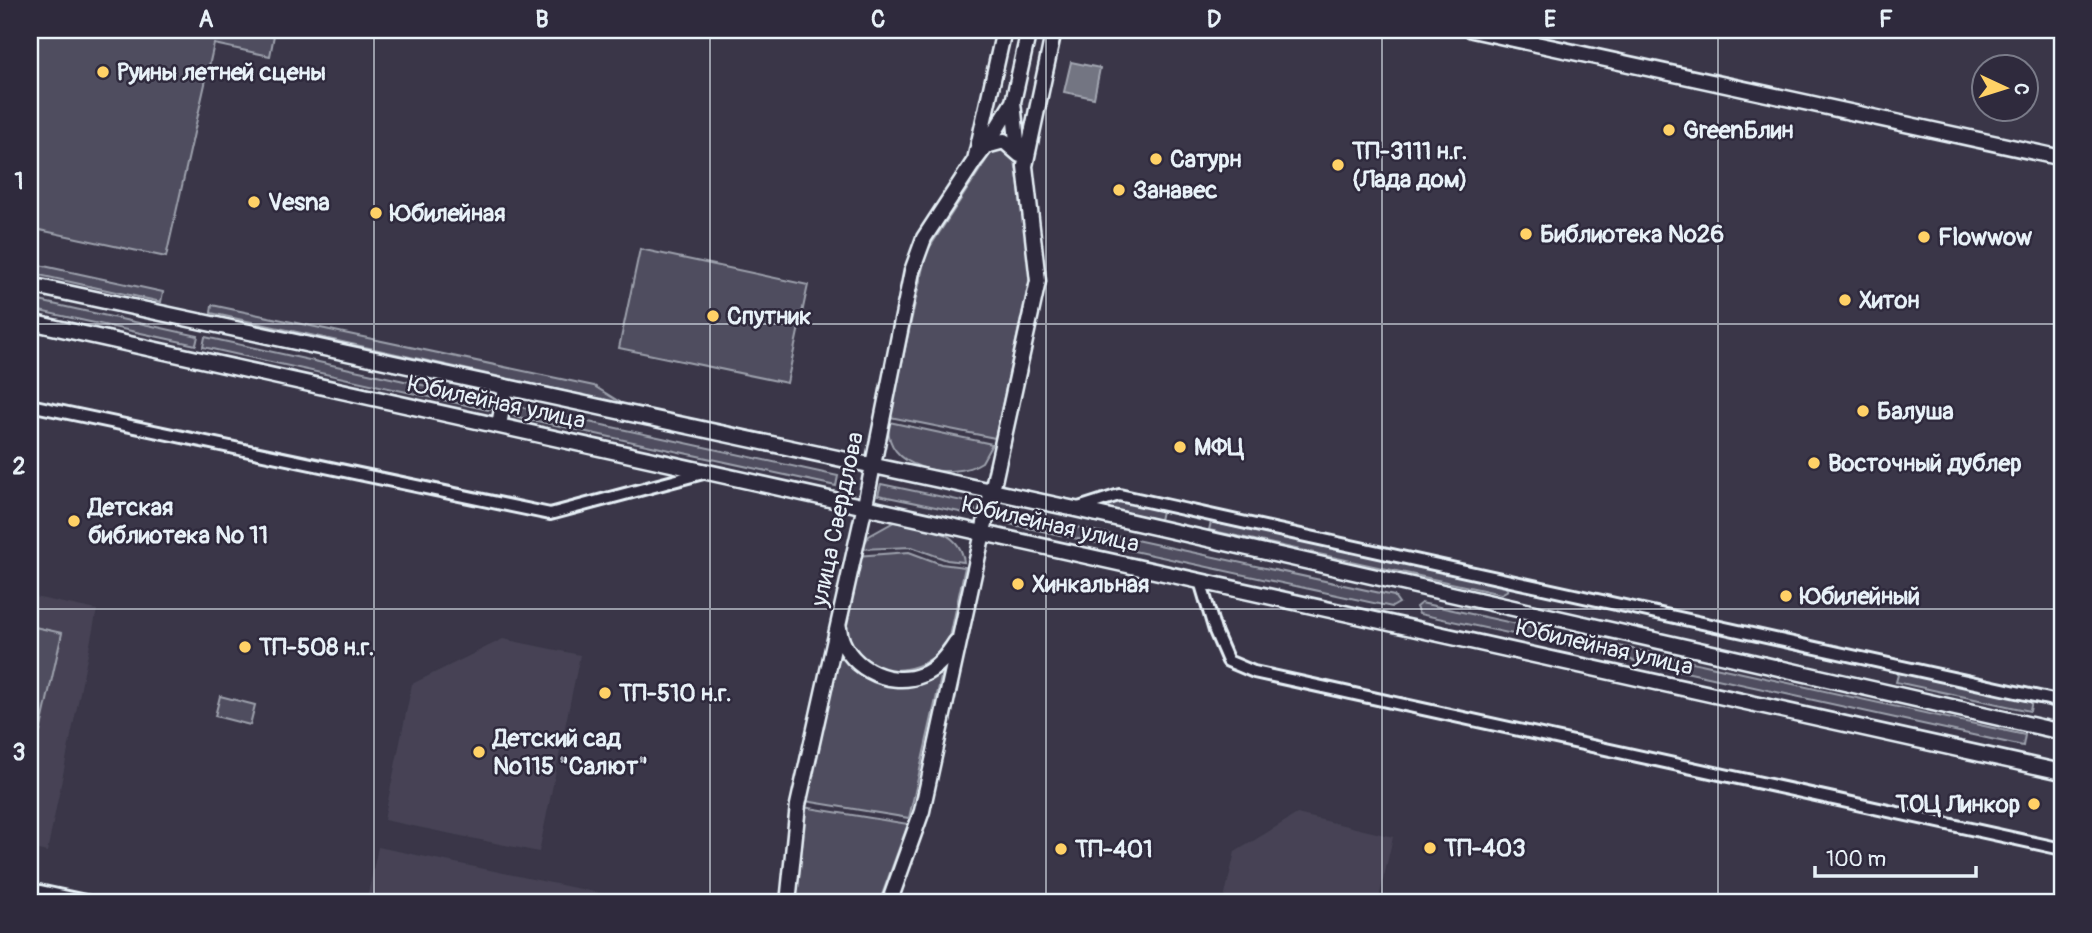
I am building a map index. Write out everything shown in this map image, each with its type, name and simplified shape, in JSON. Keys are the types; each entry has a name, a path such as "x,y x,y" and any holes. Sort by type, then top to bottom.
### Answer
{"main road":[{"name":"улица Свердлова","path":"975,160 1004,30"},
{"name":"улица Свердлова","path":"788,903 798,804 865,505 917,253 1013,102 1030,30"},
{"name":"улица Свердлова","path":"889,903 922,811 1038,281 1025,166 1054,30"},
{"path":"1472,30 2062,158"},
{"name":"улица Свердлова","path":"1013,102 1018,151 1025,166"},
{"path":"986,146 1004,141 1018,151"},
{"name":"Юбилейная улица","path":"30,285 1074,509 2062,732"},
{"name":"Юбилейная улица","path":"30,322 2062,772"},
{"path":"499,425 506,387"},
{"path":"839,616 841,641 849,654 860,665 891,679 904,680 922,675 936,666 961,634"}],"street":[{"path":"30,405 550,514 710,471"},
{"path":"1074,509 1119,495 2062,702"},
{"path":"1200,581 1215,631 1228,661 1254,672 2062,849"},
{"path":"30,889 96,903"}],"shaded area":[{"path":"30,30 275,30 270,56 214,44 166,257 30,228"},
{"path":"996,145 1014,153 1031,272 995,438 890,417 926,253"},
{"name":"Спутник","path":"640,249 808,285 787,383 619,348"},
{"path":"30,263 163,292 161,302 30,273"},
{"path":"30,299 198,336 196,345 30,309"},
{"path":"212,305 594,386 623,404 211,313"},
{"path":"205,337 490,400 494,406 488,410 203,347"},
{"path":"515,406 838,476 836,486 513,416 511,410"},
{"path":"889,422 992,444 982,462 954,471 937,471 907,461 896,451 889,438"},
{"path":"881,484 972,503 975,511 969,514 878,495"},
{"path":"1119,499 1162,511 1160,520 1103,507"},
{"path":"1011,513 1394,596 1399,603 1392,607 1009,524"},
{"path":"894,522 927,528 947,536 961,550 964,562 947,560 912,547 861,549 869,536"},
{"path":"1211,522 1503,584 1508,590 1501,594 1209,530"},
{"path":"909,552 941,564 965,567 950,637 939,652 925,663 891,670 874,666 860,658 849,644 843,618 845,600 856,556"},
{"path":"30,596 97,610 47,852 30,848"},
{"path":"1421,603 1613,645 1611,655 1419,614 1416,607"},
{"path":"30,626 62,633 40,732 30,730"},
{"name":"Детский сад №115 \"Салют\"","path":"503,639 580,655 539,852 384,820 412,684"},
{"path":"836,646 858,671 883,684 911,685 942,673 909,818 805,801"},
{"path":"1619,646 2025,735 2023,746 1617,657"},
{"path":"1899,671 2032,700 2030,711 1896,682"},
{"path":"220,696 255,705 250,725 215,716"},
{"path":"803,807 908,824 879,903 795,903"},
{"path":"1297,814 1393,837 1378,903 1223,903 1235,852"},
{"path":"378,847 475,867 647,903 366,903"}],"water":[{"path":"1071,62 1100,68 1094,98 1064,92"}],"place":[{"name":"Руины летней сцены","path":"103,72"},
{"name":"GreenБлин","path":"1669,130"},
{"name":"Сатурн","path":"1156,159"},
{"name":"ТП-3111 н.г. (Лада дом)","path":"1338,165"},
{"name":"Занавес","path":"1119,190"},
{"name":"Vesna","path":"254,202"},
{"name":"Юбилейная","path":"376,213"},
{"name":"Библиотека №26","path":"1526,234"},
{"name":"Flowwow","path":"1924,237"},
{"name":"Хитон","path":"1845,300"},
{"name":"Спутник","path":"713,316"},
{"name":"Балуша","path":"1863,411"},
{"name":"МФЦ","path":"1180,447"},
{"name":"Восточный дублер","path":"1814,463"},
{"name":"Детская библиотека № 11","path":"74,521"},
{"name":"Хинкальная","path":"1018,584"},
{"name":"Юбилейный","path":"1786,596"},
{"name":"ТП-508 н.г.","path":"245,647"},
{"name":"ТП-510 н.г.","path":"605,693"},
{"name":"Детский сад №115 \"Салют\"","path":"479,752"},
{"name":"ТОЦ Линкор","path":"2034,804"},
{"name":"ТП-403","path":"1430,848"},
{"name":"ТП-401","path":"1061,849"}]}
